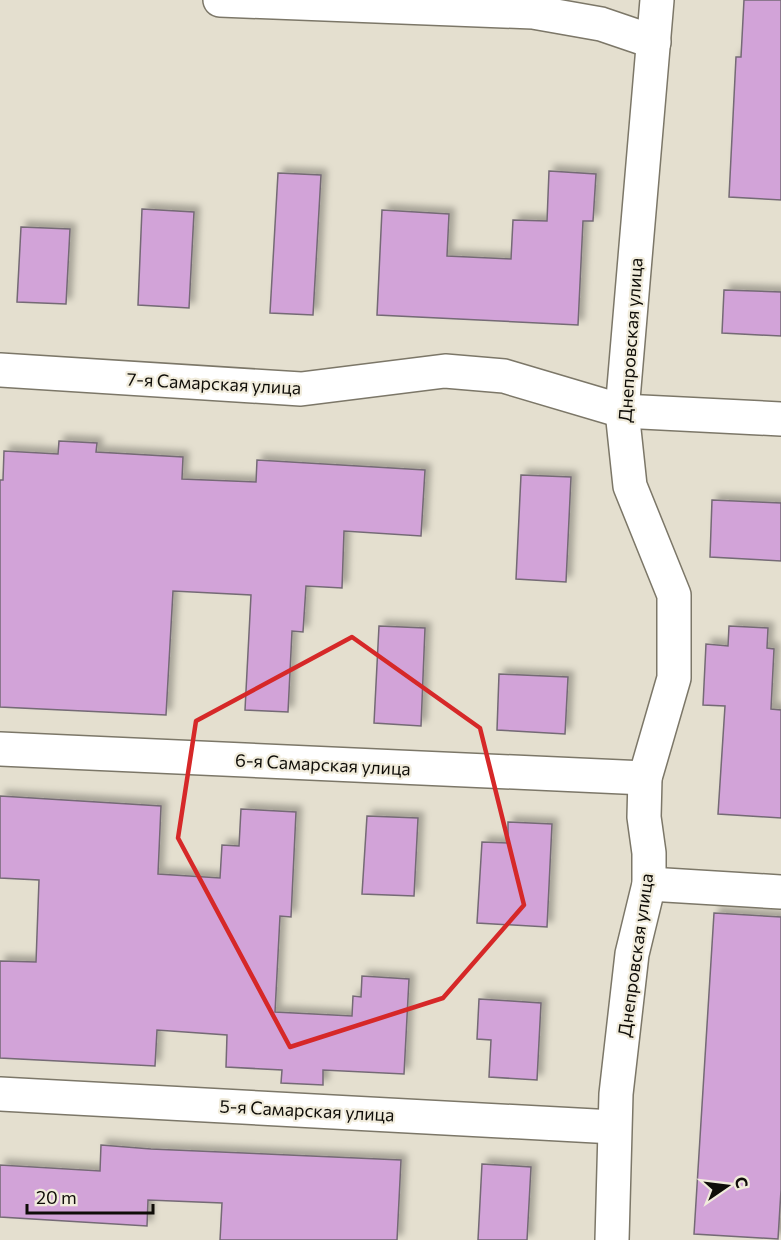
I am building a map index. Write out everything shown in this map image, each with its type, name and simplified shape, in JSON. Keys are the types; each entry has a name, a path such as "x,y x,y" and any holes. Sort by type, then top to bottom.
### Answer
{"street":[{"path":"220,0 532,12 601,24 654,42"},
{"name":"Днепровская улица","path":"612,1240 614,1126 632,954 649,884 649,853 644,817 645,778 674,678 674,595 630,486 622,411 657,0"},
{"name":"7-я Самарская улица","path":"0,370 301,389 445,371 504,376 622,411 781,419"},
{"name":"6-я Самарская улица","path":"0,749 645,778"},
{"path":"649,884 781,892"},
{"name":"5-я Самарская улица","path":"0,1094 614,1126"}],"highlighted area":[{"path":"352,637 480,728 524,905 443,998 290,1047 178,838 196,721"}],"building":[{"path":"744,0 781,0 781,200 729,197 736,57 741,57"},
{"path":"549,171 596,174 593,221 583,221 578,325 377,315 382,210 449,214 447,256 511,259 513,220 547,221"},
{"path":"278,173 321,175 313,315 270,313"},
{"path":"142,209 194,212 189,308 138,305"},
{"path":"21,227 70,229 66,304 17,302"},
{"path":"724,290 781,292 781,336 722,333"},
{"path":"59,441 97,443 96,452 183,457 182,479 256,482 257,460 425,470 421,536 344,531 342,588 306,586 303,632 292,631 288,712 245,710 251,595 173,591 166,715 0,707 0,480 3,480 4,451 58,454"},
{"path":"521,475 571,477 566,582 516,579"},
{"path":"712,500 781,503 781,561 710,557"},
{"path":"379,626 425,628 421,726 374,723"},
{"path":"729,626 768,628 767,648 774,649 771,709 781,710 781,818 718,814 725,706 703,705 706,644 728,646"},
{"path":"499,674 568,677 565,734 497,730"},
{"path":"0,796 161,806 158,874 220,878 222,845 239,846 241,809 296,812 291,917 280,916 275,1012 352,1016 353,996 361,997 362,976 409,979 404,1074 323,1070 323,1085 281,1083 282,1070 226,1067 227,1035 157,1030 155,1066 0,1058 0,961 36,962 39,880 0,878"},
{"path":"367,816 418,818 414,896 362,894"},
{"path":"508,822 552,824 547,927 477,923 482,842 508,843"},
{"path":"714,913 781,917 781,1190 778,1239 694,1234"},
{"path":"479,999 541,1003 537,1080 489,1077 491,1040 477,1039"},
{"path":"101,1145 401,1160 397,1240 220,1240 222,1203 148,1200 147,1226 0,1217 0,1165 100,1171"},
{"path":"482,1164 531,1167 527,1240 478,1240"}]}
